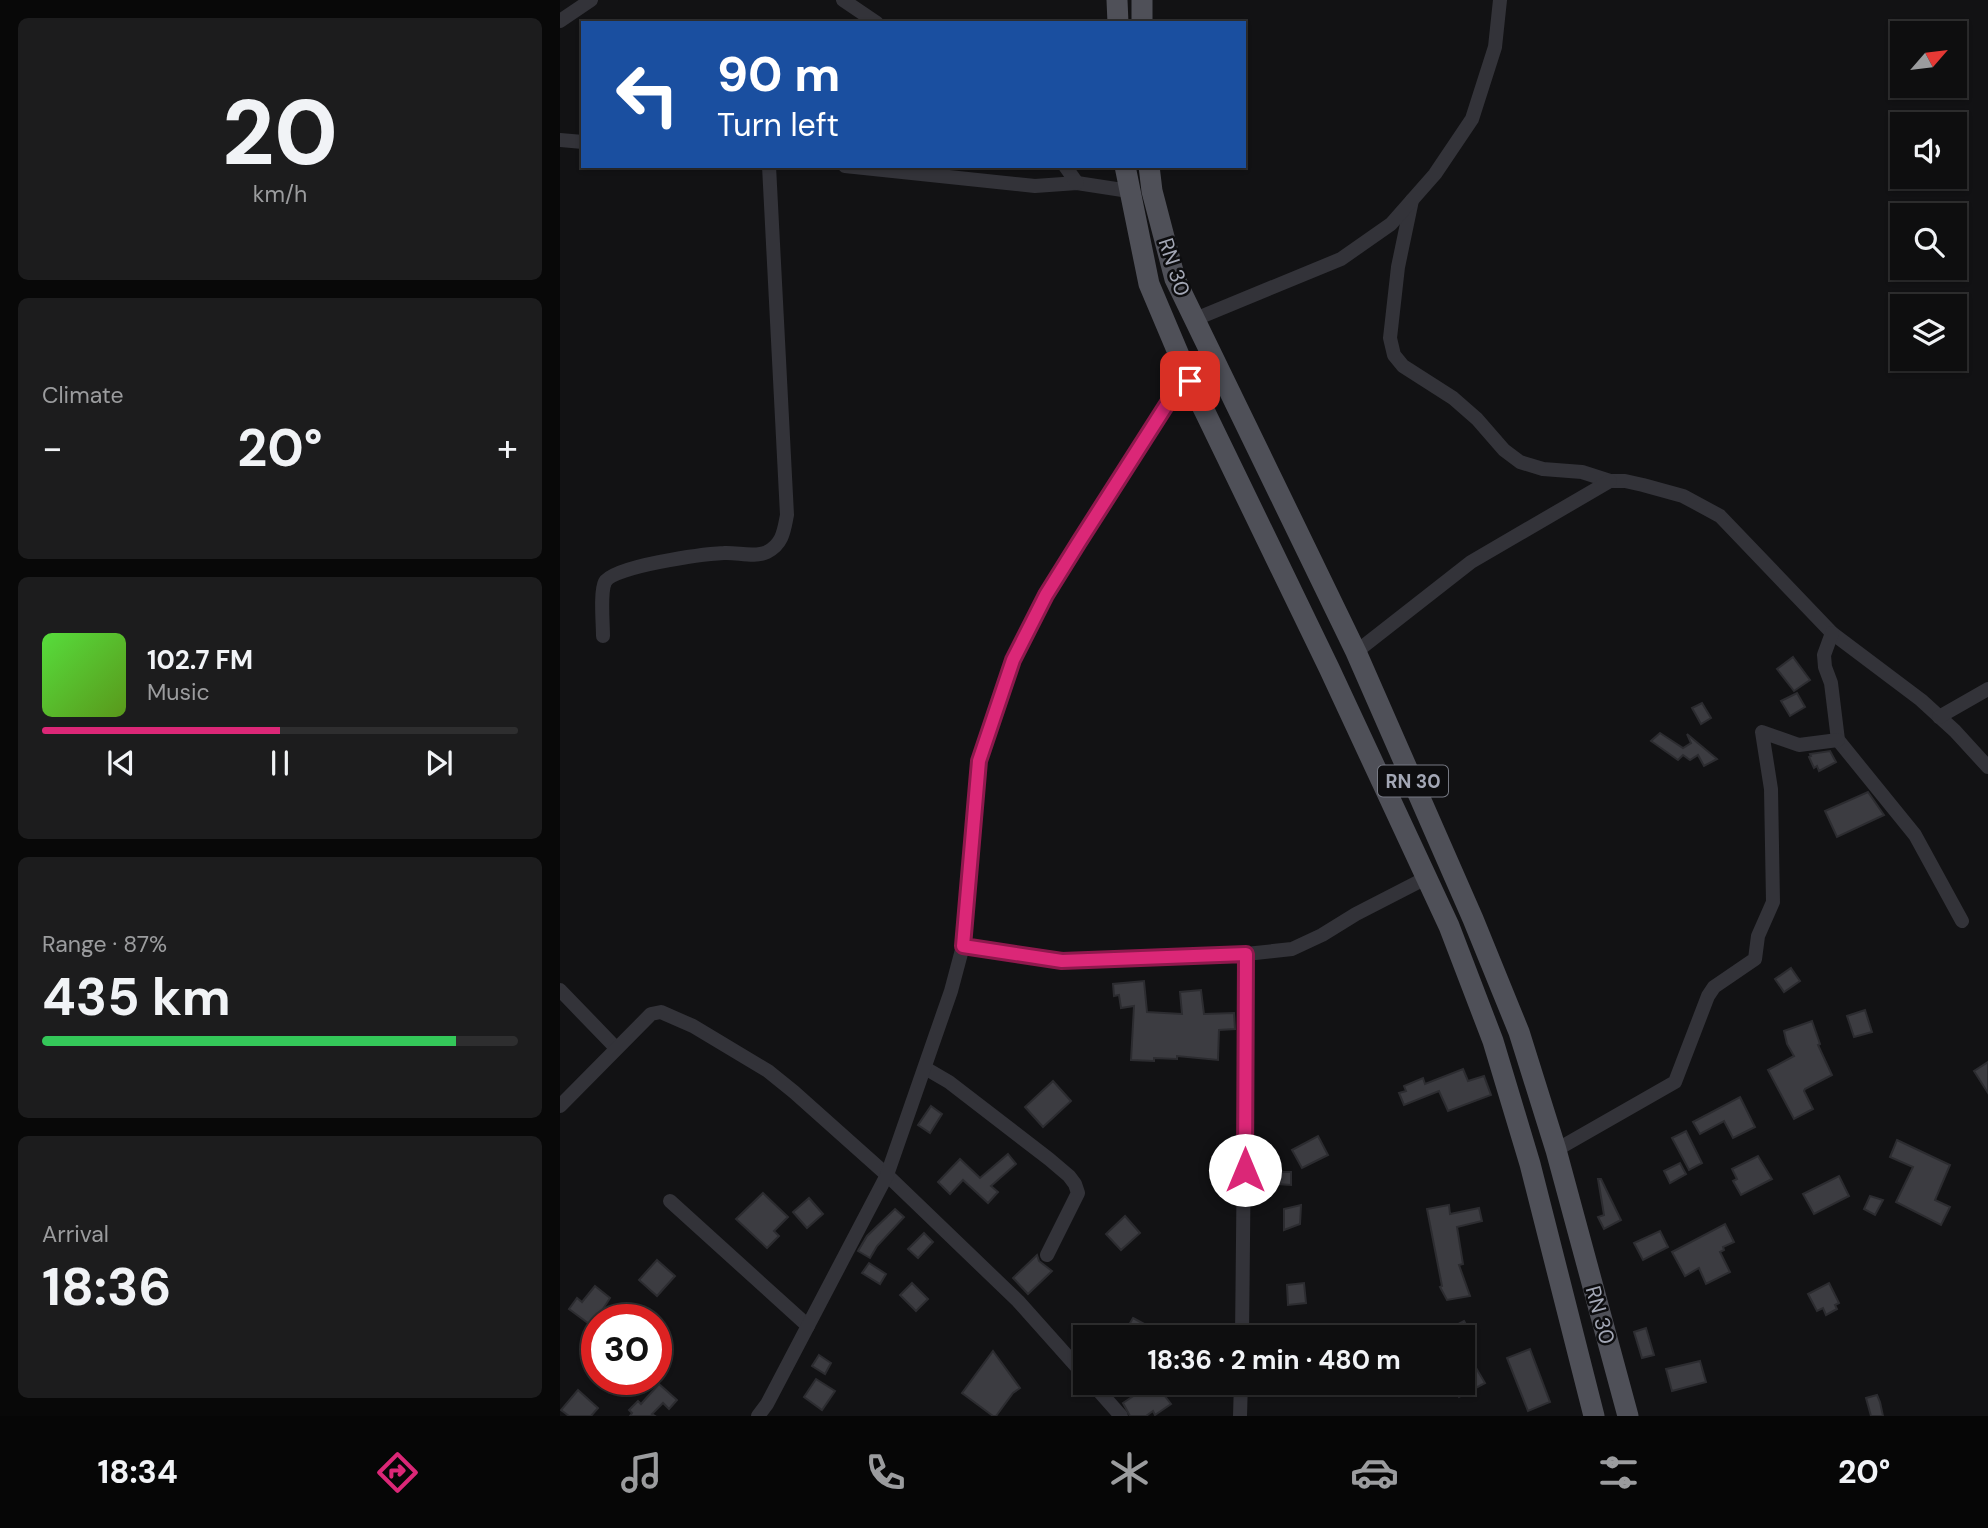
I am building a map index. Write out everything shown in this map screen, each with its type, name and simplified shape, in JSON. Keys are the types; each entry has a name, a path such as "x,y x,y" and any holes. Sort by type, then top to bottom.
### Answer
{"main road":[{"path":"1117,0 1118,21"},
{"path":"1142,0 1142,21"},
{"name":"RN 30","path":"1125,168 1149,284 1190,381 1329,668 1449,926 1493,1041 1530,1164 1594,1416"},
{"name":"RN 30","path":"1149,168 1152,191 1175,279 1356,652 1478,931 1518,1032 1556,1150 1628,1416"}],"street":[{"path":"563,14 591,0"},
{"path":"843,0 874,21"},
{"path":"1194,320 1341,259 1391,224 1435,174 1472,119 1495,47 1500,0"},
{"path":"560,141 581,142"},
{"path":"603,636 603,584 609,576 634,567 713,553 761,554 772,549 782,539 787,515 769,168"},
{"path":"864,168 1035,186 1077,183 1129,191"},
{"path":"1066,168 1077,183"},
{"path":"1412,201 1398,267 1391,328 1391,347 1403,366 1453,398 1477,419 1504,450 1520,462 1543,469 1582,472 1610,481 1634,483 1683,496 1720,516 1832,633 1939,717 1988,767"},
{"path":"758,1416 887,1175 951,991 963,946 979,761 1013,660 1046,595 1079,542 1169,401 1190,381"},
{"path":"1356,652 1471,562 1610,481"},
{"path":"1832,633 1824,655 1831,683 1838,740 1914,835 1962,921"},
{"path":"1939,717 1988,689"},
{"path":"1556,1150 1675,1082 1708,996 1714,987 1755,959 1758,936 1773,902 1770,789 1762,732 1799,745 1838,740"},
{"path":"963,946 1062,961 1246,954 1292,949 1426,878"},
{"path":"1242,1325 1246,954"},
{"path":"560,990 616,1048"},
{"path":"560,1106 651,1014 661,1012 692,1026 768,1071 887,1175 1018,1301 1073,1363"},
{"path":"925,1068 949,1082 1049,1159 1075,1184 1078,1193 1047,1255"},
{"path":"670,1201 808,1326"},
{"path":"1102,1395 1119,1415"},
{"path":"1240,1416 1241,1395"}],"building":[{"path":"1793,657 1810,680 1794,691 1777,669"},
{"path":"1797,693 1805,707 1790,716 1781,701"},
{"path":"1702,703 1711,718 1701,724 1692,708"},
{"path":"1660,733 1683,748 1691,743 1687,734 1717,759 1704,766 1698,755 1690,760 1683,755 1678,760 1651,741"},
{"path":"1830,751 1836,762 1819,771 1817,766 1814,768 1810,754"},
{"path":"1868,792 1884,815 1837,837 1825,811"},
{"path":"1791,968 1800,981 1784,992 1775,979"},
{"path":"1144,981 1147,1012 1182,1014 1180,992 1201,990 1204,1014 1234,1013 1235,1029 1219,1030 1218,1060 1177,1056 1177,1059 1154,1058 1154,1061 1131,1060 1134,1006 1121,1008 1119,995 1114,996 1113,984"},
{"path":"1865,1010 1872,1032 1854,1037 1847,1016"},
{"path":"1812,1021 1820,1044 1818,1045 1832,1075 1805,1089 1813,1109 1794,1119 1768,1070 1794,1056 1784,1031"},
{"path":"1988,1062 1988,1093 1974,1071"},
{"path":"1463,1069 1468,1081 1484,1076 1491,1095 1448,1111 1439,1091 1404,1105 1399,1093 1406,1091 1404,1086 1423,1078 1425,1084"},
{"path":"1053,1081 1071,1101 1043,1127 1025,1107"},
{"path":"1740,1097 1755,1127 1733,1138 1724,1121 1700,1134 1693,1122"},
{"path":"931,1106 942,1114 930,1133 918,1125"},
{"path":"1686,1131 1702,1163 1689,1170 1672,1138"},
{"path":"1318,1136 1328,1155 1302,1168 1292,1150"},
{"path":"1897,1140 1950,1165 1935,1200 1950,1207 1941,1225 1896,1202 1913,1167 1890,1157"},
{"path":"1008,1154 1016,1164 991,1186 998,1192 988,1203 963,1180 950,1194 938,1182 960,1159 980,1178"},
{"path":"1758,1156 1772,1179 1741,1195 1733,1181 1737,1179 1732,1169"},
{"path":"1680,1163 1686,1174 1670,1183 1664,1171"},
{"path":"1278,1172 1291,1172 1291,1185 1277,1184"},
{"path":"1839,1176 1849,1196 1814,1214 1803,1194"},
{"path":"1598,1179 1601,1179 1621,1220 1604,1229 1598,1217 1604,1215"},
{"path":"763,1193 788,1217 774,1231 779,1236 767,1248 736,1219"},
{"path":"1870,1196 1883,1200 1875,1215 1864,1209"},
{"path":"809,1198 823,1214 807,1228 793,1212"},
{"path":"1301,1205 1300,1224 1284,1230 1284,1209"},
{"path":"1449,1205 1450,1214 1479,1208 1482,1221 1457,1227 1463,1264 1459,1265 1470,1296 1447,1300 1440,1287 1442,1286 1427,1209"},
{"path":"895,1209 904,1217 877,1246 870,1258 858,1251 867,1236"},
{"path":"1125,1216 1140,1233 1121,1250 1106,1234"},
{"path":"1725,1224 1734,1242 1723,1247 1724,1250 1720,1252 1730,1272 1706,1284 1699,1268 1685,1276 1672,1252"},
{"path":"1660,1231 1668,1247 1643,1260 1634,1243"},
{"path":"924,1233 933,1242 918,1258 908,1249"},
{"path":"1037,1255 1039,1261 1052,1271 1028,1294 1013,1278"},
{"path":"657,1260 675,1276 657,1296 639,1280"},
{"path":"869,1263 886,1274 880,1284 862,1273"},
{"path":"912,1283 928,1299 916,1311 900,1295"},
{"path":"1304,1283 1306,1303 1288,1305 1287,1285"},
{"path":"1829,1283 1839,1303 1835,1305 1837,1309 1826,1315 1823,1308 1817,1311 1808,1294"},
{"path":"595,1286 610,1298 606,1304 581,1304 581,1318 569,1309 577,1298 582,1302"},
{"path":"1133,1318 1146,1325 1129,1325"},
{"path":"1646,1328 1654,1355 1642,1358 1634,1332"},
{"path":"1530,1349 1550,1402 1528,1411 1507,1358"},
{"path":"993,1351 1020,1388 996,1416 962,1393"},
{"path":"819,1355 831,1363 825,1374 812,1366"},
{"path":"1700,1361 1706,1382 1672,1391 1666,1369"},
{"path":"1475,1366 1485,1383 1475,1388"},
{"path":"816,1379 835,1391 822,1410 804,1397"},
{"path":"578,1390 598,1408 591,1416 569,1416 561,1410"},
{"path":"649,1395 671,1395 677,1400 669,1409 663,1403 652,1414 655,1416 630,1416 632,1413 629,1410 638,1401 641,1404"},
{"path":"1135,1395 1164,1395 1171,1404 1155,1415 1153,1411 1146,1416 1130,1416 1123,1403"},
{"path":"1877,1395 1883,1416 1871,1416 1866,1398"}],"route":[{"path":"1190,381 1169,401 1079,542 1046,595 1013,660 979,761 963,946 1062,961 1246,954 1245,1170"}]}
